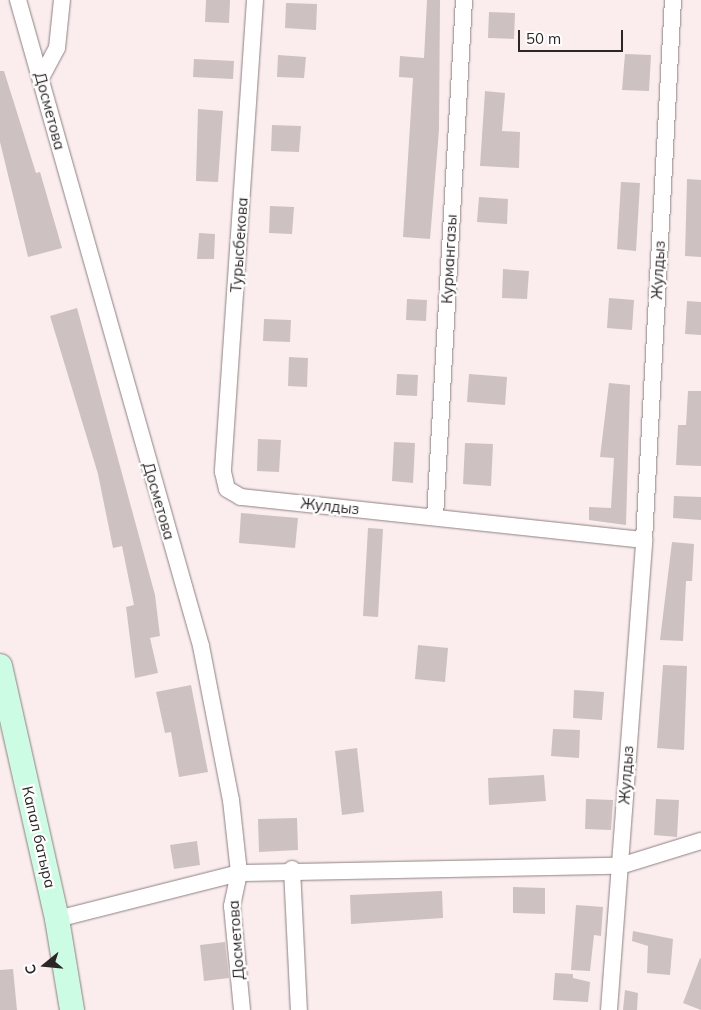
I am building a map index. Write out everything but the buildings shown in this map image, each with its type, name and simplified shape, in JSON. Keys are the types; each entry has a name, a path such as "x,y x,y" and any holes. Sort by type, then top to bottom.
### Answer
{"main road":[{"name":"Капал батыра","path":"0,666 57,919 72,1010"}],"street":[{"name":"Досметова","path":"18,0 42,76 81,230 201,646 231,800 239,873 232,906 242,1010"},
{"path":"42,76 57,48 62,0"},
{"name":"Турысбекова","path":"227,489 223,472 255,0"},
{"name":"Курмангазы","path":"435,517 464,0"},
{"name":"Жулдыз","path":"609,1010 644,540 673,0"},
{"name":"Жулдыз","path":"227,489 241,497 644,540"},
{"path":"57,919 239,873 292,869 620,866 701,841"},
{"path":"292,869 299,1010"}]}
